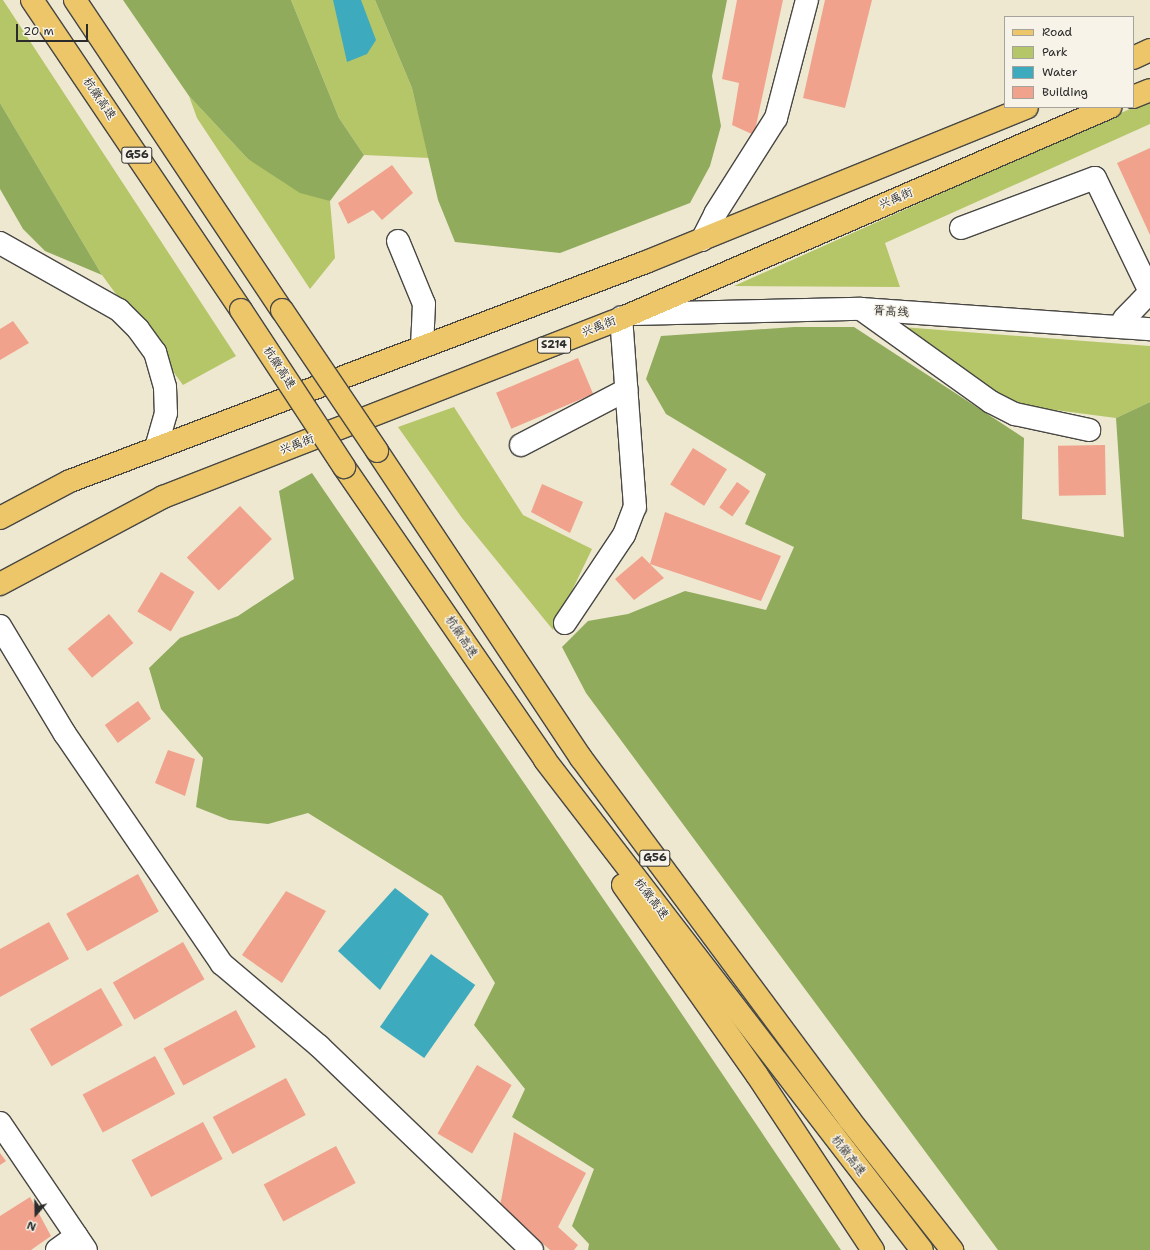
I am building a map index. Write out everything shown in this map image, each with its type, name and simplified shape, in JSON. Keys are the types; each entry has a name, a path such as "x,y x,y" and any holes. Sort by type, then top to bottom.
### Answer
{"main road":[{"name":"杭徽高速","path":"32,0 242,310 344,467 545,760 922,1250"},
{"name":"杭徽高速","path":"75,0 581,758 849,1120 952,1250"},
{"path":"1134,58 1150,50"},
{"path":"1134,97 1150,90"},
{"path":"0,518 70,481 702,240 1025,108"},
{"name":"兴禹街","path":"0,584 163,497 626,316 1108,108"},
{"path":"545,760 594,844 757,1075 873,1250"}],"street":[{"path":"702,240 714,214 776,118 807,0"},
{"path":"961,228 1095,178 1150,292 1124,320"},
{"path":"398,242 424,304 422,347"},
{"path":"0,243 119,310 138,329 155,352 165,387 166,413 156,449"},
{"path":"861,309 991,402 1015,414 1089,430"},
{"name":"胥高线","path":"626,316 861,309 1150,329"},
{"path":"565,624 624,535 635,507 626,390 626,316"},
{"path":"521,445 626,390"},
{"path":"0,626 65,734 222,964 319,1046 532,1250"},
{"path":"0,1123 81,1243 57,1250"}],"green space":[{"path":"0,0 3,0 236,356 183,385 102,275 0,103"},
{"path":"123,0 291,0 339,118 364,155 330,201 300,193 248,159 189,96"},
{"path":"291,0 375,0 412,88 429,158 364,155 339,118"},
{"path":"375,0 727,0 712,76 721,126 710,166 690,203 560,253 455,242 438,200 412,88"},
{"path":"189,96 248,159 330,201 335,258 310,289 197,118"},
{"path":"1150,100 1150,124 885,243 900,287 734,286 1134,108"},
{"path":"0,103 102,275 45,251 23,229 0,189"},
{"path":"794,327 854,327 1024,438 1022,519 1124,537 1116,418 1150,402 1150,1250 998,1250 586,693 562,647 588,621 628,614 685,591 766,610 794,547 745,524 766,474 666,414 646,379 661,336"},
{"path":"902,327 1150,346 1150,402 1116,418 1032,407 1004,397"},
{"path":"454,407 523,515 592,549 553,630 462,518 398,427"},
{"path":"312,473 669,995 841,1250 588,1250 589,1244 572,1226 594,1169 512,1117 525,1089 474,1025 495,983 442,896 308,813 268,824 229,820 196,807 203,758 161,709 149,668 180,638 238,616 294,579 279,491"}],"water":[{"path":"333,0 361,0 376,40 367,54 347,62"},
{"path":"395,888 429,914 380,990 338,951"},
{"path":"431,954 475,985 424,1058 380,1027"}],"building":[{"path":"737,0 783,0 754,135 732,125 739,83 722,79"},
{"path":"825,0 872,0 845,108 803,98"},
{"path":"1150,148 1150,235 1117,163"},
{"path":"392,165 413,193 382,220 373,210 348,224 338,203"},
{"path":"13,321 29,343 0,360 0,329"},
{"path":"578,358 593,394 511,429 496,393"},
{"path":"1105,445 1106,495 1059,496 1058,446"},
{"path":"693,448 727,469 704,506 670,484"},
{"path":"737,482 750,491 732,517 719,507"},
{"path":"542,484 583,502 570,533 531,512"},
{"path":"240,506 272,539 219,590 187,557"},
{"path":"665,512 781,556 761,601 650,564"},
{"path":"642,556 664,578 634,600 615,579"},
{"path":"161,572 194,592 171,632 137,611"},
{"path":"109,614 133,643 92,678 68,649"},
{"path":"138,701 151,719 118,743 105,725"},
{"path":"168,750 195,759 185,796 155,783"},
{"path":"138,874 159,912 87,951 66,914"},
{"path":"286,891 326,911 282,983 242,955"},
{"path":"49,922 69,959 0,997 0,949"},
{"path":"183,942 204,979 134,1020 113,982"},
{"path":"101,988 122,1025 51,1066 30,1029"},
{"path":"236,1010 256,1047 183,1086 164,1048"},
{"path":"155,1056 175,1094 103,1132 83,1094"},
{"path":"477,1065 512,1085 472,1153 437,1133"},
{"path":"286,1078 306,1115 232,1154 213,1117"},
{"path":"203,1122 223,1159 151,1197 131,1160"},
{"path":"514,1132 586,1173 558,1227 578,1245 574,1250 550,1250 500,1206"},
{"path":"336,1146 356,1183 283,1222 264,1184"},
{"path":"0,1153 6,1161 0,1165"},
{"path":"30,1197 51,1236 31,1250 0,1250 0,1216"}]}
